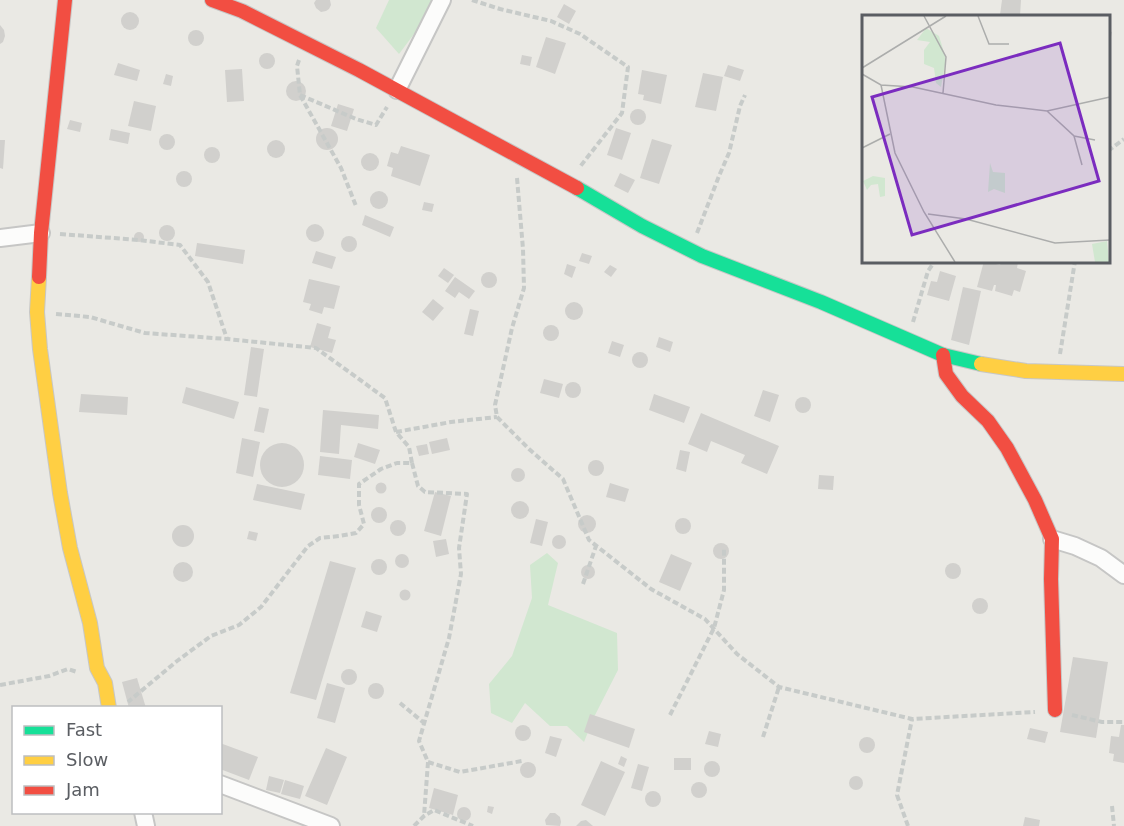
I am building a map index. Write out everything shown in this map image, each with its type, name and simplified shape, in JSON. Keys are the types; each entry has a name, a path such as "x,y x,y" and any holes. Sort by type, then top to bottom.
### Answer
{"street":[{"path":"65,0 41,232 37,312 40,349 70,548 90,623 97,668 105,682 109,706"},
{"path":"212,0 242,11 397,90 568,183 615,212 690,250 821,302 908,340 943,354 996,367 1124,374"},
{"path":"397,90 442,0"},
{"path":"0,238 41,232"},
{"path":"943,354 946,374 962,396 988,421 1007,448 1035,500 1052,539 1055,710"},
{"path":"1052,539 1101,558 1124,575"},
{"path":"222,785 331,826"}],"path":[{"path":"472,0 551,21 580,34 628,67 621,112 568,183"},
{"path":"306,43 297,66 300,95 341,168 356,206"},
{"path":"300,95 376,125 397,90"},
{"path":"690,250 729,153 740,106 745,95"},
{"path":"1109,150 1124,140"},
{"path":"514,154 519,192 524,288 512,328 495,405 497,417 563,479 589,540 651,589 705,619 737,654 779,687 912,719 1055,710 1102,723 1124,722"},
{"path":"41,232 180,245 208,282 227,339"},
{"path":"908,340 928,271 934,262"},
{"path":"1057,372 1076,262"},
{"path":"37,312 90,317 145,333 316,348 385,398 396,432 409,447 418,486 425,492 467,494 459,548 461,574 449,638 419,741 428,762 424,816"},
{"path":"396,432 451,422 497,417"},
{"path":"124,706 177,661 211,636 239,625 261,607 308,546 320,538 356,533 364,524 359,505 359,484 381,469 397,463 412,463"},
{"path":"583,584 596,546"},
{"path":"670,715 714,628 724,590 724,549"},
{"path":"0,685 49,676 68,669 105,682"},
{"path":"763,737 779,687"},
{"path":"400,703 424,723"},
{"path":"908,826 897,795 912,719"},
{"path":"428,762 460,772 522,761"},
{"path":"1112,806 1114,826"},
{"path":"414,826 434,810 473,826"}],"green space":[{"path":"389,0 435,0 426,18 399,54 376,28"},
{"path":"547,553 558,563 548,605 617,633 618,670 584,742 567,726 550,726 525,703 512,723 491,713 489,684 512,656 532,598 530,565"}],"building":[{"path":"316,0 330,0 329,9 321,12 316,8 314,3"},
{"path":"1002,0 1021,0 1020,15 1000,15"},
{"path":"564,4 576,11 569,24 557,17"},
{"path":"130,12 136,15 139,21 136,27 130,30 124,27 121,21 124,15"},
{"path":"0,25 5,36 0,44"},
{"path":"196,30 202,32 204,38 202,44 196,46 190,44 188,38 190,32"},
{"path":"546,37 566,43 555,74 536,67"},
{"path":"267,53 273,55 275,61 273,67 267,69 261,67 259,61 261,55"},
{"path":"522,55 532,57 530,66 520,64"},
{"path":"118,63 140,70 137,81 114,75"},
{"path":"728,65 744,70 740,81 724,76"},
{"path":"242,69 244,101 227,102 225,70"},
{"path":"642,70 667,75 661,104 643,100 644,95 638,94"},
{"path":"703,73 723,77 716,111 695,107"},
{"path":"166,74 173,76 171,86 163,84"},
{"path":"296,81 303,84 306,91 303,98 296,101 289,98 286,91 289,84"},
{"path":"134,101 156,106 151,131 128,126"},
{"path":"338,104 354,109 347,131 331,126"},
{"path":"638,109 644,111 646,117 644,123 638,125 632,123 630,117 632,111"},
{"path":"70,120 82,123 80,132 67,129"},
{"path":"327,128 335,131 338,139 335,147 327,150 319,147 316,139 319,131"},
{"path":"616,128 631,133 622,160 607,155"},
{"path":"111,129 130,133 128,144 109,140"},
{"path":"167,134 173,136 175,142 173,148 167,150 161,148 159,142 161,136"},
{"path":"652,139 672,145 659,184 640,178"},
{"path":"0,140 5,140 3,169 0,168"},
{"path":"276,140 282,143 285,149 282,155 276,158 270,155 267,149 270,143"},
{"path":"401,146 430,155 420,186 391,176 393,168 387,166 391,152 398,154"},
{"path":"212,147 218,149 220,155 218,161 212,163 206,161 204,155 206,149"},
{"path":"370,153 378,158 379,162 374,170 370,171 362,166 361,162 366,154"},
{"path":"184,171 190,173 192,179 190,185 184,187 178,185 176,179 178,173"},
{"path":"620,173 635,180 628,193 614,186"},
{"path":"379,191 385,194 388,200 385,206 379,209 373,206 370,200 373,194"},
{"path":"424,202 434,204 432,212 422,210"},
{"path":"365,215 394,227 390,237 362,225"},
{"path":"315,224 321,227 324,233 321,239 315,242 309,239 306,233 309,227"},
{"path":"167,225 173,227 175,233 173,239 167,241 161,239 159,233 161,227"},
{"path":"139,232 143,233 143,241 139,242 135,241 134,237 135,233"},
{"path":"349,236 355,238 357,244 355,250 349,252 343,250 341,244 343,238"},
{"path":"197,243 245,250 243,264 195,256"},
{"path":"316,251 336,257 332,269 312,263"},
{"path":"582,253 592,256 589,264 579,261"},
{"path":"984,262 1000,265 1002,262 1018,262 1017,268 1026,271 1020,292 1014,290 1012,296 995,291 996,285 992,291 977,287"},
{"path":"567,264 576,267 572,278 564,274"},
{"path":"610,265 617,269 611,277 604,272"},
{"path":"444,268 454,275 448,283 438,276"},
{"path":"940,271 956,276 949,301 927,295 931,281 937,282"},
{"path":"489,272 495,274 497,280 495,286 489,288 483,286 481,280 483,274"},
{"path":"455,277 475,291 469,299 459,292 455,298 445,291"},
{"path":"309,279 340,286 334,309 324,307 322,314 309,310 311,304 303,302"},
{"path":"963,287 981,291 969,345 951,340"},
{"path":"433,299 444,308 433,321 422,312"},
{"path":"574,302 580,305 583,311 580,317 574,320 568,317 565,311 568,305"},
{"path":"470,309 479,311 473,336 464,334"},
{"path":"317,323 331,327 328,338 336,340 332,353 310,347"},
{"path":"551,325 557,327 559,333 557,339 551,341 545,339 543,333 545,327"},
{"path":"659,337 673,342 670,352 656,347"},
{"path":"612,341 624,345 620,357 608,353"},
{"path":"251,347 264,349 257,397 244,395"},
{"path":"640,352 646,354 648,360 646,366 640,368 634,366 632,360 634,354"},
{"path":"544,379 563,384 559,398 540,393"},
{"path":"573,382 579,384 581,390 579,396 573,398 567,396 565,390 567,384"},
{"path":"186,387 239,402 234,419 182,403"},
{"path":"763,390 779,395 770,422 754,416"},
{"path":"81,394 128,397 127,415 79,412"},
{"path":"654,394 690,407 684,423 649,410"},
{"path":"803,397 809,399 811,405 809,411 803,413 797,411 795,405 797,399"},
{"path":"259,407 269,409 264,433 254,431"},
{"path":"323,410 379,415 378,429 341,425 339,454 320,452"},
{"path":"701,413 779,446 767,474 741,463 745,455 711,441 707,452 688,444"},
{"path":"242,438 260,442 253,477 236,473"},
{"path":"447,438 450,450 432,454 429,442"},
{"path":"282,443 298,449 304,465 298,481 282,487 266,481 260,465 266,449"},
{"path":"358,443 380,450 375,464 354,457"},
{"path":"427,444 429,454 419,456 416,446"},
{"path":"680,450 690,452 686,472 676,469"},
{"path":"320,456 352,460 350,479 318,475"},
{"path":"596,460 602,462 604,468 602,474 596,476 590,474 588,468 590,462"},
{"path":"518,468 523,470 525,475 523,480 518,482 513,480 511,475 513,470"},
{"path":"819,475 834,476 833,490 818,489"},
{"path":"381,482 387,488 381,494 375,488"},
{"path":"610,483 629,489 625,502 606,497"},
{"path":"257,484 305,494 301,510 253,500"},
{"path":"435,492 451,496 441,536 424,531"},
{"path":"516,501 524,501 529,506 527,517 516,519 511,514 511,506"},
{"path":"379,507 385,509 387,515 385,521 379,523 373,521 371,515 373,509"},
{"path":"587,515 593,518 596,524 593,530 587,533 581,530 578,524 581,518"},
{"path":"683,518 689,520 691,526 689,532 683,534 677,532 675,526 677,520"},
{"path":"536,519 548,522 542,546 530,543"},
{"path":"398,520 404,522 406,528 404,534 398,536 392,534 390,528 392,522"},
{"path":"183,525 191,528 194,536 191,544 183,547 175,544 172,536 175,528"},
{"path":"249,531 258,533 256,541 247,539"},
{"path":"559,535 564,537 566,542 564,547 559,549 554,547 552,542 554,537"},
{"path":"446,539 449,554 436,557 433,541"},
{"path":"721,543 727,545 729,551 727,557 721,559 715,557 713,551 715,545"},
{"path":"399,554 405,554 409,561 405,568 399,568 395,564 395,558"},
{"path":"671,554 692,563 680,591 659,582"},
{"path":"379,559 385,561 387,567 385,573 379,575 373,573 371,567 373,561"},
{"path":"330,561 356,568 316,700 290,693"},
{"path":"183,562 190,565 193,572 190,579 183,582 176,579 173,572 176,565"},
{"path":"953,563 959,565 961,571 959,577 953,579 947,577 945,571 947,565"},
{"path":"588,565 593,567 595,572 593,577 588,579 583,577 581,572 583,567"},
{"path":"405,589 411,595 405,601 399,595"},
{"path":"980,598 986,600 988,606 986,612 980,614 974,612 972,606 974,600"},
{"path":"366,611 382,616 377,632 361,627"},
{"path":"1073,657 1108,662 1096,738 1060,732"},
{"path":"349,669 355,671 357,677 355,683 349,685 343,683 341,677 343,671"},
{"path":"137,678 145,706 128,706 122,682"},
{"path":"327,683 345,688 335,723 317,718"},
{"path":"376,683 382,685 384,691 382,697 376,699 370,697 368,691 370,685"},
{"path":"590,714 635,729 629,748 584,732"},
{"path":"523,725 529,727 531,733 529,739 523,741 517,739 515,733 517,727"},
{"path":"1121,725 1124,725 1124,763 1113,761 1114,754 1109,753 1111,736 1119,737"},
{"path":"1030,728 1048,732 1045,743 1027,739"},
{"path":"709,731 721,734 718,747 705,744"},
{"path":"550,736 562,739 556,757 545,753"},
{"path":"867,737 873,739 875,745 873,751 867,753 861,751 859,745 861,739"},
{"path":"222,744 258,757 249,780 222,770"},
{"path":"326,748 347,757 327,805 305,796"},
{"path":"621,756 627,759 624,767 618,764"},
{"path":"674,758 691,758 691,770 674,770"},
{"path":"601,761 625,772 605,816 581,805"},
{"path":"712,761 718,763 720,769 718,775 712,777 706,775 704,769 706,763"},
{"path":"528,762 534,764 536,770 534,776 528,778 522,776 520,770 522,764"},
{"path":"638,764 649,767 642,791 631,788"},
{"path":"269,776 284,780 280,793 266,790"},
{"path":"856,776 861,778 863,783 861,788 856,790 851,788 849,783 851,778"},
{"path":"285,780 304,786 300,799 281,794"},
{"path":"699,782 705,784 707,790 705,796 699,798 693,796 691,790 693,784"},
{"path":"434,788 458,795 453,815 429,808"},
{"path":"653,791 659,793 661,799 659,805 653,807 647,805 645,799 647,793"},
{"path":"488,806 494,807 492,814 487,812"},
{"path":"464,807 469,809 471,814 469,819 464,821 459,819 457,814 459,809"},
{"path":"550,813 555,813 560,817 560,826 546,825 545,820"},
{"path":"1025,817 1040,820 1039,826 1023,826"},
{"path":"586,820 593,826 576,826 581,821"}],"traffic: fast":[{"path":"577,188 642,226 702,256 821,302 943,355 981,364"}],"traffic: slow":[{"path":"39,277 37,312 40,349 60,493 70,548 90,623 97,668 105,683 109,706"},
{"path":"981,364 1026,371 1124,374"}],"traffic: jam":[{"path":"39,277 41,233 65,0"},
{"path":"212,0 242,11 359,70 577,188"},
{"path":"943,355 946,374 962,396 988,421 1007,448 1035,500 1052,539 1055,710"}]}
